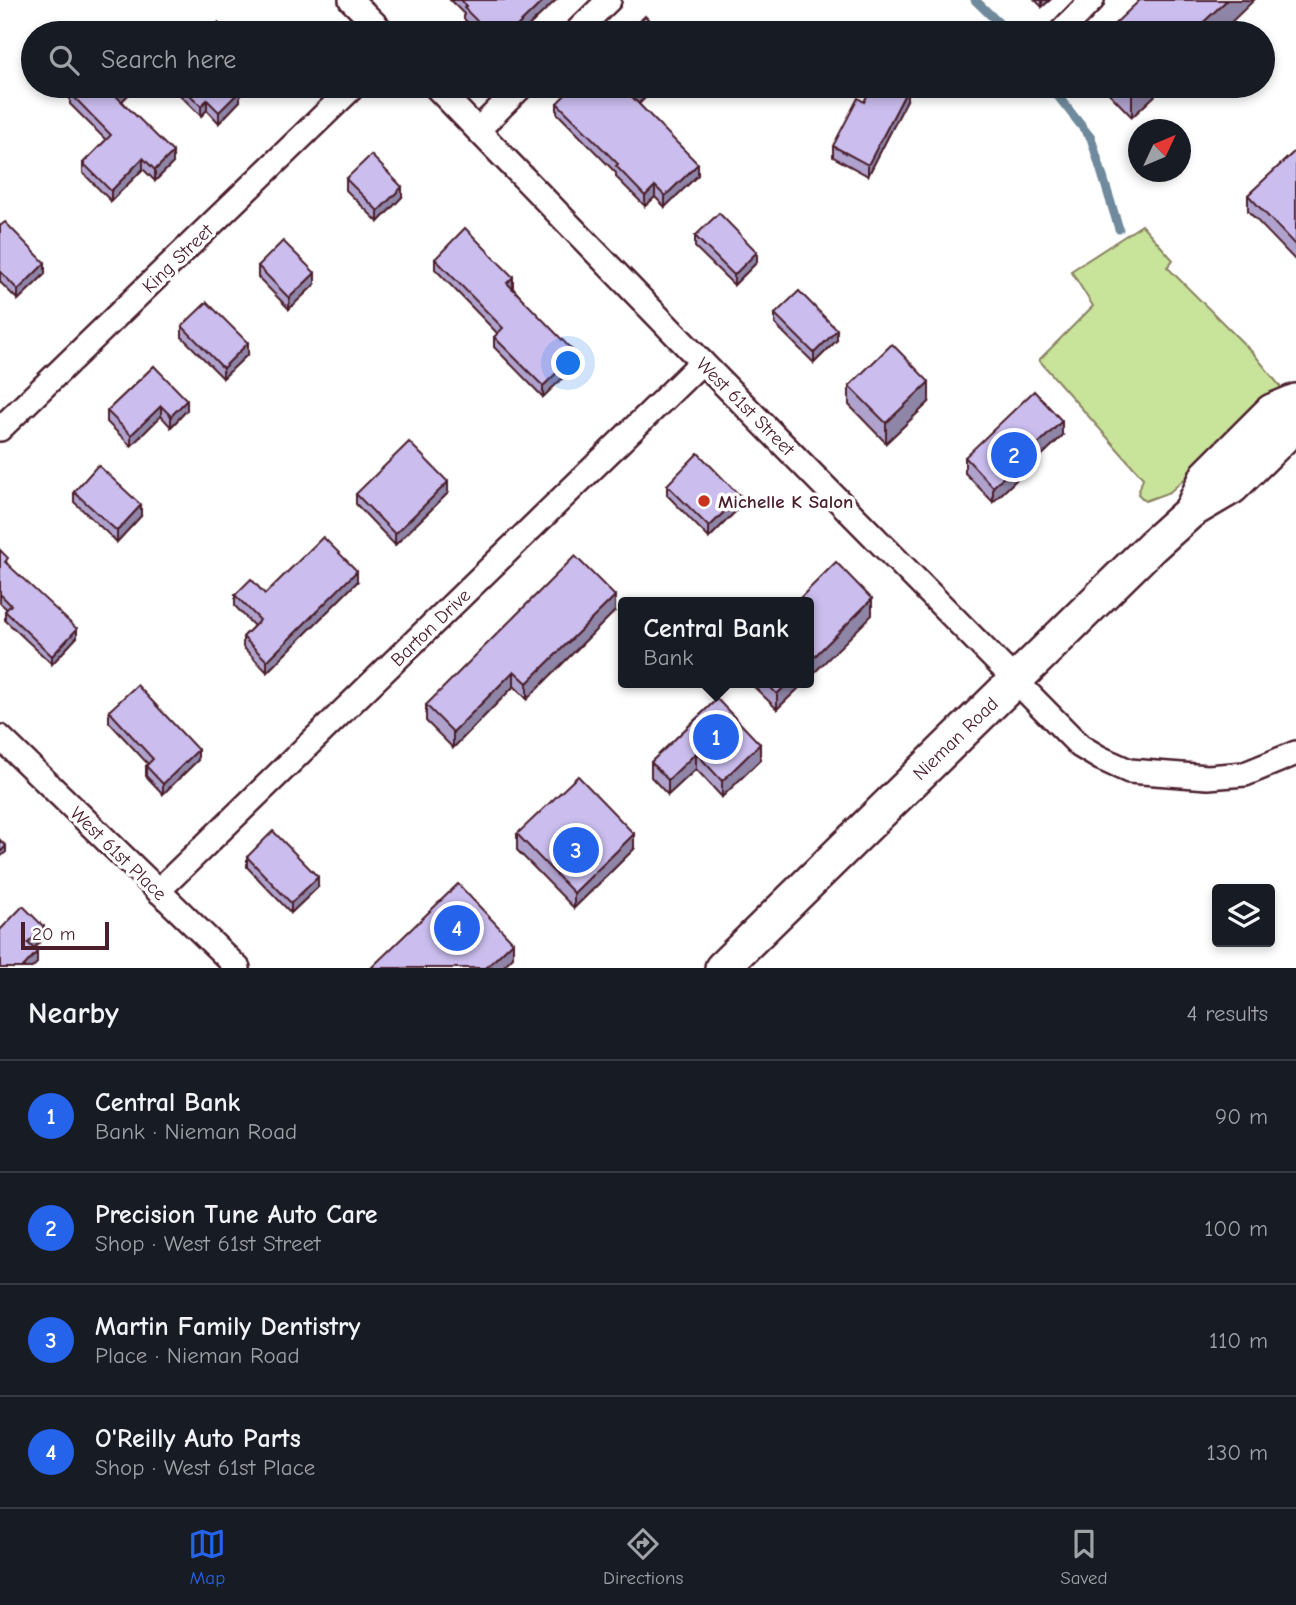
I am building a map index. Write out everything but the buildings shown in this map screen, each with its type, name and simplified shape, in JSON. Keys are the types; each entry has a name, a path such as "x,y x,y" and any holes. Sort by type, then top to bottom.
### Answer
{"main road":[{"name":"Nieman Road","path":"1191,511 1206,476 1272,411 1296,401"},
{"name":"Nieman Road","path":"722,968 1152,546 1191,511 1238,481 1290,430 1296,411"}],"street":[{"path":"351,0 372,21"},
{"path":"587,21 609,0"},
{"path":"1072,21 1092,0"},
{"name":"King Street","path":"0,429 342,98"},
{"name":"West 61st Street","path":"447,98 1080,746 1129,771 1208,777 1245,774 1296,753"},
{"path":"478,130 510,98"},
{"name":"Barton Drive","path":"158,891 702,362"},
{"name":"West 61st Place","path":"0,737 239,968"}],"green space":[{"path":"1142,225 1173,260 1167,267 1254,354 1283,390 1170,492 1145,501 1138,494 1143,478 1039,360 1093,306 1071,271"}],"waterway":[{"path":"975,0 997,21"},
{"path":"1059,98 1091,138 1119,229"}],"place":[{"name":"Precision Tune Auto Care","path":"1014,455"},
{"name":"Michelle K Salon","path":"704,501"},
{"name":"Central Bank","path":"716,737"},
{"name":"Martin Family Dentistry","path":"576,850"},
{"name":"O'Reilly Auto Parts","path":"457,928"}]}
